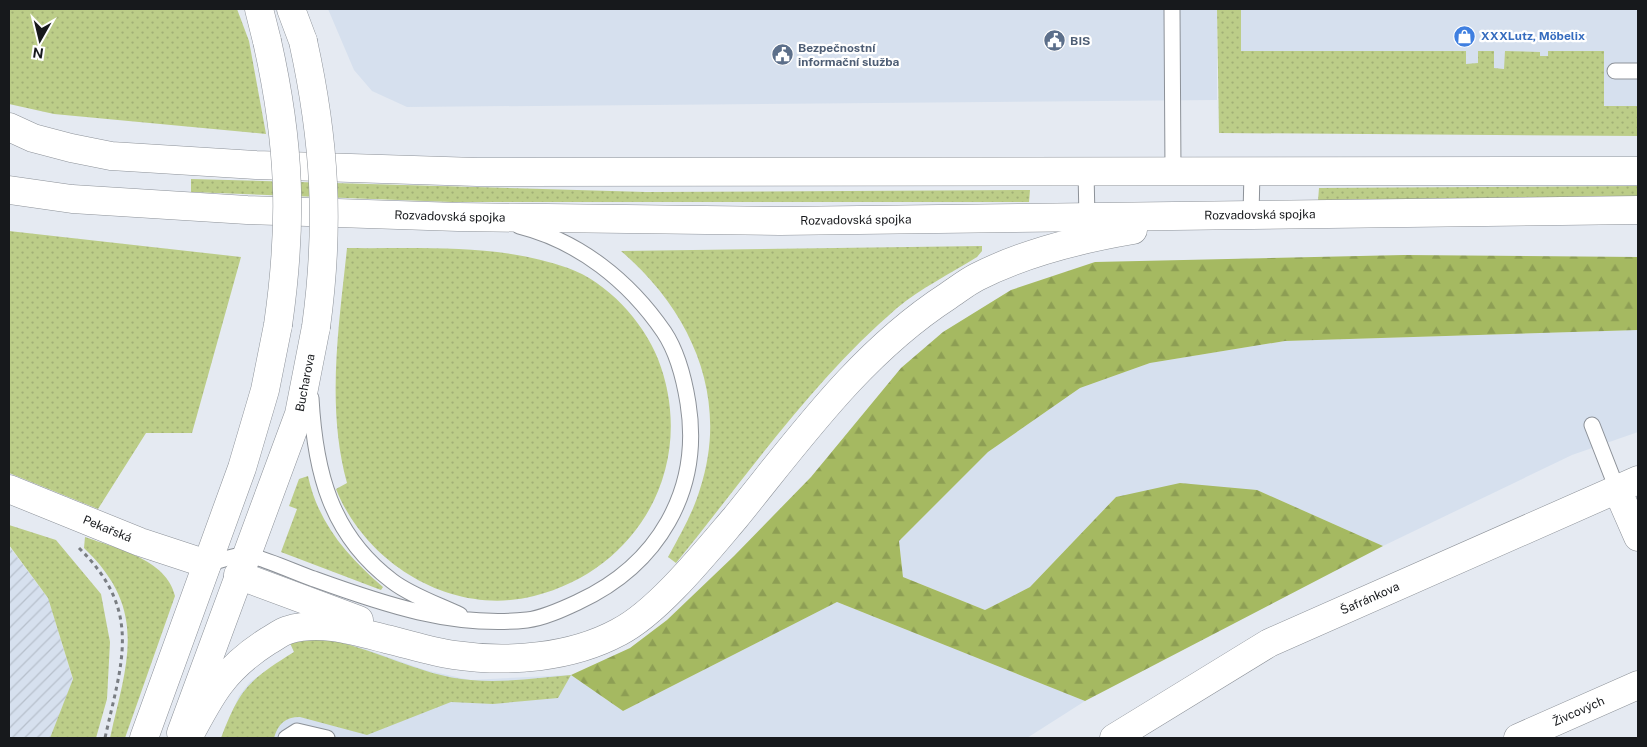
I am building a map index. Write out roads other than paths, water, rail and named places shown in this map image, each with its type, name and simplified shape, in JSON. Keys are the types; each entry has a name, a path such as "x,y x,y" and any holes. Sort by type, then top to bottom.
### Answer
{"main road":[{"path":"144,738 239,478 265,390 278,325 288,239 288,182 284,134 259,9"},
{"name":"Bucharova","path":"179,738 299,414 310,366 316,327 322,279 324,184 313,88 303,41 291,9"},
{"path":"9,128 32,138 110,156 256,165 477,172 1638,171"},
{"name":"Rozvadovská spojka","path":"9,192 247,210 458,217 780,221 1638,210"},
{"path":"188,738 223,677 256,649 287,630 318,626 346,629 453,655 494,658 538,656 584,647 621,631 652,607 706,553 846,382 878,349 929,308 976,277 1024,257 1068,243 1171,224 1251,216"},
{"path":"1628,485 1638,537"},
{"name":"Šafránkova","path":"1114,738 1269,643 1628,485"},
{"name":"Pekařská","path":"9,489 140,542 207,564 243,565 453,655"},
{"name":"Živcových","path":"1518,738 1638,685"}],"lane":[{"path":"1172,9 1173,172"},
{"path":"1615,71 1638,71"},
{"path":"1086,172 1087,218"},
{"path":"1251,216 1252,172"},
{"path":"243,565 427,615 473,622 530,620 568,607 602,591 639,560 665,530 681,498 689,465 691,424 684,375 669,338 651,313 630,290 607,269 581,252 552,237 522,226 498,221 458,217"},
{"path":"310,366 318,466 329,499 341,525 367,558 393,582 473,622"},
{"path":"1592,425 1628,485"},
{"path":"286,738 297,731 327,738"}],"place":[{"name":"XXXLutz, Möbelix","path":"1465,36"},
{"name":"BIS","path":"1054,41"},
{"name":"Bezpečnostní informační služba","path":"782,55"}]}
